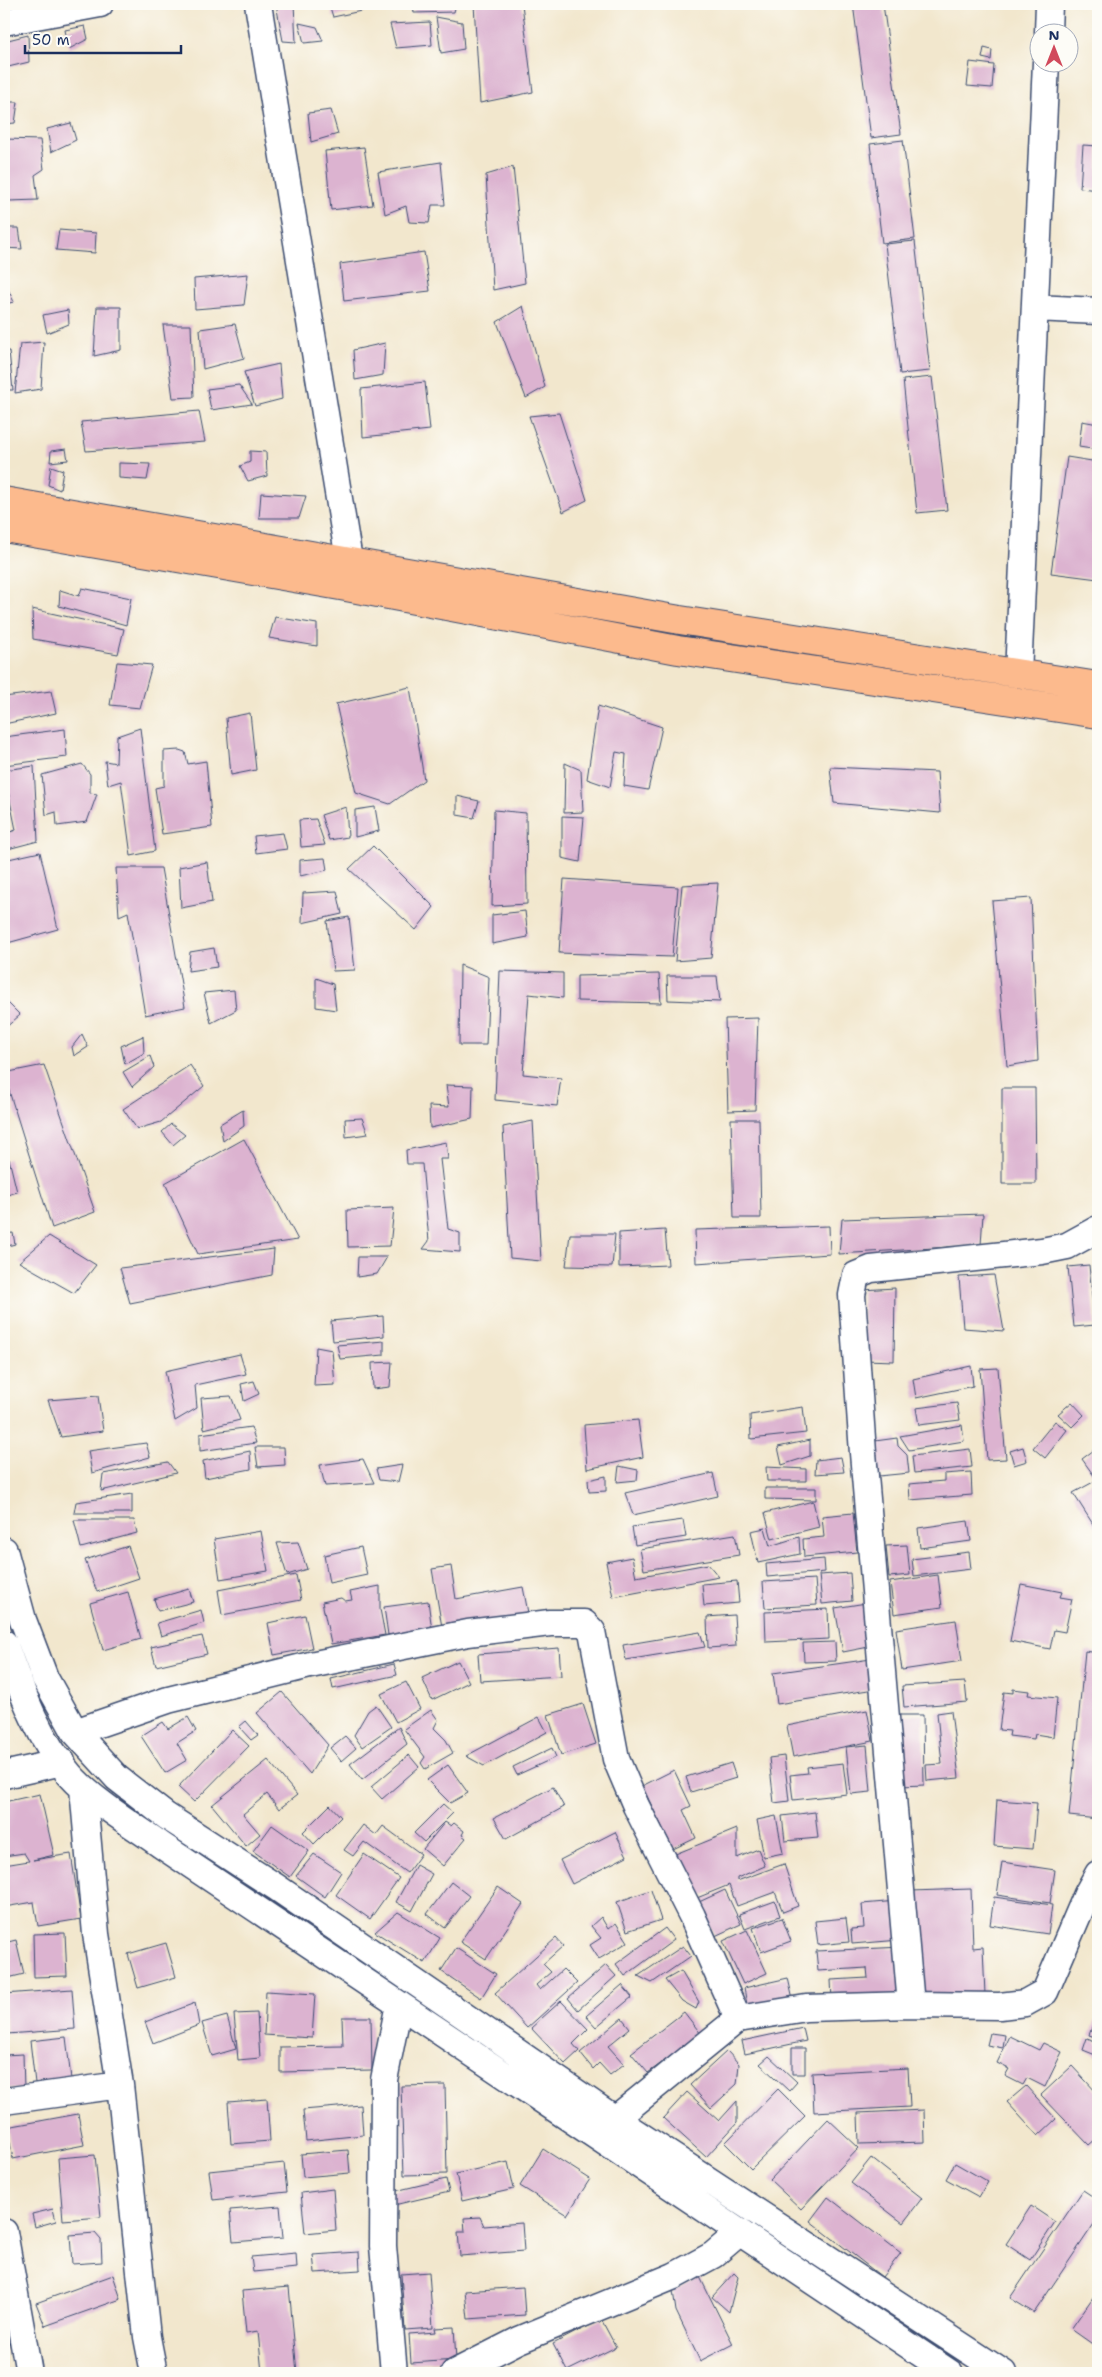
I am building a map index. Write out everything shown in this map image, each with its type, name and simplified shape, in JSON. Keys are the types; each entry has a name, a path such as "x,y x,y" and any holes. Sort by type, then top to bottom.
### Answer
{"main road":[{"path":"4,501 348,560 680,620 1098,686"},
{"path":"4,528 346,587 678,650 1098,714"}],"street":[{"path":"4,22 100,4"},
{"path":"258,4 348,560 346,587"},
{"path":"1048,22 1049,4"},
{"path":"1018,674 1046,72"},
{"path":"1035,308 1098,311"},
{"path":"911,2005 863,1453 852,1295 854,1280 856,1275 871,1269 1067,1246 1098,1229"},
{"path":"4,1550 23,1620 45,1678 76,1732 117,1778 166,1816 276,1887 615,2119 1002,2373"},
{"path":"76,1732 168,1700 337,1659 468,1633 558,1622 584,1623 592,1631 616,1760 636,1806 692,1916 738,2019"},
{"path":"4,1643 38,1728 83,1788 161,1845 950,2373"},
{"path":"4,1775 62,1762"},
{"path":"83,1788 96,1934 120,2085 147,2337 154,2373"},
{"path":"615,2119 738,2019 806,2008 911,2005 1000,2006 1025,2003 1045,1992 1087,1894 1098,1874"},
{"path":"394,2373 383,2246 384,2080 399,2004"},
{"path":"4,2100 120,2085"},
{"path":"4,2232 29,2373"},
{"path":"454,2373 519,2340 674,2276 713,2255 740,2232"}],"building":[{"path":"276,4 294,4 296,42 283,41"},
{"path":"329,4 375,4 375,8 333,17"},
{"path":"413,4 456,4 454,12 414,13"},
{"path":"474,4 522,4 533,92 480,103"},
{"path":"853,4 883,4 901,134 871,138"},
{"path":"436,17 462,22 464,49 441,53"},
{"path":"430,22 432,45 396,48 390,24"},
{"path":"299,23 317,27 323,41 304,43"},
{"path":"85,26 88,39 69,49 65,30"},
{"path":"28,35 29,62 4,68 4,41"},
{"path":"984,48 992,50 991,60 982,58"},
{"path":"970,62 994,65 992,88 967,86"},
{"path":"4,102 18,102 15,123 4,124"},
{"path":"331,110 338,134 311,142 308,113"},
{"path":"71,123 76,140 51,152 47,129"},
{"path":"4,139 40,140 44,169 35,175 38,200 9,201 8,174 4,173"},
{"path":"903,140 915,239 882,243 870,144"},
{"path":"1083,145 1098,146 1098,190 1080,188"},
{"path":"364,147 373,205 331,210 325,151"},
{"path":"441,162 445,205 432,205 429,223 409,222 406,206 385,214 378,172"},
{"path":"513,167 525,283 493,290 486,175"},
{"path":"4,228 19,228 22,249 4,248"},
{"path":"59,230 96,233 95,253 56,250"},
{"path":"915,241 930,371 900,374 885,244"},
{"path":"424,252 430,291 344,301 340,264"},
{"path":"248,274 244,305 195,309 194,279"},
{"path":"6,285 14,302 4,304 4,286"},
{"path":"523,306 545,387 526,398 497,322"},
{"path":"97,307 121,307 121,350 94,356"},
{"path":"68,310 69,324 47,333 43,315"},
{"path":"235,324 244,358 203,369 200,329"},
{"path":"163,325 191,325 194,397 173,398"},
{"path":"44,342 41,389 15,393 20,344"},
{"path":"385,343 383,375 355,380 353,350"},
{"path":"4,351 9,351 13,390 4,390"},
{"path":"279,364 282,399 255,406 244,372"},
{"path":"932,377 947,510 917,513 903,380"},
{"path":"425,382 430,430 363,437 361,389"},
{"path":"239,385 252,404 211,410 207,389"},
{"path":"199,411 205,442 86,451 81,422"},
{"path":"559,413 587,500 563,512 529,416"},
{"path":"1082,421 1098,424 1098,450 1079,447"},
{"path":"66,449 68,460 50,462 51,451"},
{"path":"250,451 266,452 267,476 248,481 240,466 250,462"},
{"path":"1067,457 1098,462 1098,579 1051,573"},
{"path":"119,463 150,464 147,480 119,478"},
{"path":"51,466 63,470 60,490 48,485"},
{"path":"261,493 306,496 299,518 259,518"},
{"path":"82,588 131,598 126,625 59,606 60,590 79,596"},
{"path":"32,609 124,629 118,654 33,639"},
{"path":"275,617 317,624 317,646 269,638"},
{"path":"117,662 152,665 140,708 110,705"},
{"path":"410,687 424,780 390,804 356,793 336,704"},
{"path":"51,691 56,713 4,724 4,697"},
{"path":"598,706 662,727 648,790 624,786 626,754 616,752 610,787 587,779"},
{"path":"250,713 256,770 231,775 226,718"},
{"path":"140,728 155,851 131,856 121,781 108,785 105,761 116,763 117,736"},
{"path":"65,729 67,757 4,765 4,737"},
{"path":"179,750 185,752 188,764 206,761 212,827 162,834 155,788 164,786 164,751"},
{"path":"565,763 581,770 583,812 564,813"},
{"path":"82,764 90,774 90,793 97,794 87,822 57,826 56,812 46,815 42,775"},
{"path":"34,766 38,841 4,850 4,834 16,830 8,791 4,791 4,770"},
{"path":"830,767 937,772 940,813 834,803"},
{"path":"457,796 479,801 474,818 457,815"},
{"path":"346,807 348,837 329,840 321,815"},
{"path":"375,807 379,831 355,837 355,810"},
{"path":"494,810 526,813 527,904 492,906"},
{"path":"562,816 584,817 580,862 562,858"},
{"path":"316,819 325,845 301,847 299,820"},
{"path":"283,833 287,849 256,853 254,836"},
{"path":"373,846 434,907 416,930 349,869"},
{"path":"40,852 58,929 4,944 4,860"},
{"path":"325,858 327,870 300,876 300,860"},
{"path":"207,862 212,902 181,908 179,867"},
{"path":"116,868 161,868 185,1007 145,1015 128,912 119,916"},
{"path":"564,879 678,887 672,957 559,953"},
{"path":"718,883 711,958 675,961 682,885"},
{"path":"337,891 342,914 302,923 303,893"},
{"path":"1031,898 1038,1061 1007,1066 992,901"},
{"path":"525,911 528,937 492,944 492,915"},
{"path":"349,917 355,970 333,971 327,921"},
{"path":"214,948 217,967 188,971 190,952"},
{"path":"460,965 489,977 486,1045 459,1045"},
{"path":"500,971 563,973 563,998 529,994 523,1074 561,1078 557,1106 495,1100"},
{"path":"659,974 661,1003 577,1001 577,976"},
{"path":"667,976 717,976 720,1002 668,1000"},
{"path":"316,978 333,984 336,1010 316,1007"},
{"path":"234,990 236,1010 211,1023 204,993"},
{"path":"4,999 20,1015 4,1029"},
{"path":"758,1018 755,1110 728,1111 725,1019"},
{"path":"82,1034 88,1047 74,1056 72,1047"},
{"path":"143,1036 144,1053 125,1064 121,1046"},
{"path":"150,1056 154,1067 132,1087 123,1072"},
{"path":"44,1065 95,1212 52,1228 4,1075 4,1073"},
{"path":"190,1065 204,1086 161,1122 137,1129 123,1109"},
{"path":"446,1085 473,1086 472,1119 430,1128 429,1106 449,1107"},
{"path":"1002,1088 1035,1088 1036,1184 1002,1184"},
{"path":"243,1110 244,1126 223,1141 220,1124"},
{"path":"362,1118 368,1134 346,1137 345,1119"},
{"path":"731,1119 759,1119 761,1218 734,1218"},
{"path":"533,1121 541,1261 510,1258 503,1127"},
{"path":"171,1124 185,1135 173,1145 162,1132"},
{"path":"244,1139 298,1240 198,1254 165,1183"},
{"path":"446,1142 448,1159 440,1159 448,1229 460,1233 460,1252 423,1249 429,1241 422,1164 407,1164 406,1150"},
{"path":"9,1159 17,1192 4,1196 4,1161"},
{"path":"394,1208 390,1246 348,1247 347,1210"},
{"path":"983,1214 981,1245 839,1254 842,1219"},
{"path":"829,1226 830,1254 696,1263 695,1230"},
{"path":"665,1230 668,1265 619,1267 619,1233"},
{"path":"13,1233 15,1244 4,1247 4,1234"},
{"path":"570,1234 615,1234 612,1267 566,1266"},
{"path":"49,1236 96,1265 74,1293 19,1262"},
{"path":"274,1249 272,1275 130,1303 120,1268"},
{"path":"358,1257 387,1257 377,1274 357,1277"},
{"path":"1089,1265 1095,1325 1074,1327 1068,1267"},
{"path":"1098,1272 1098,1306 1097,1306 1094,1273"},
{"path":"994,1275 1004,1331 963,1328 959,1277"},
{"path":"895,1288 894,1361 865,1360 862,1290"},
{"path":"383,1316 384,1336 333,1341 331,1321"},
{"path":"384,1341 384,1355 340,1359 337,1345"},
{"path":"316,1347 332,1350 335,1385 314,1386"},
{"path":"240,1354 246,1374 195,1385 197,1408 175,1421 165,1371"},
{"path":"392,1362 390,1387 373,1389 372,1363"},
{"path":"971,1366 973,1386 916,1398 913,1379"},
{"path":"998,1368 1006,1459 987,1460 980,1369"},
{"path":"254,1381 259,1394 244,1401 241,1384"},
{"path":"98,1396 103,1431 61,1437 48,1400"},
{"path":"231,1396 240,1420 204,1429 201,1398"},
{"path":"1072,1402 1084,1415 1072,1427 1058,1414"},
{"path":"957,1403 960,1420 919,1425 916,1408"},
{"path":"803,1407 806,1433 751,1439 750,1415"},
{"path":"638,1420 643,1457 587,1469 584,1425"},
{"path":"1055,1421 1067,1430 1045,1458 1033,1448"},
{"path":"962,1425 964,1441 909,1450 900,1436"},
{"path":"251,1427 256,1443 200,1451 200,1434"},
{"path":"897,1438 898,1446 907,1455 909,1473 879,1476 875,1441"},
{"path":"810,1440 810,1456 782,1465 778,1447"},
{"path":"146,1443 150,1457 92,1473 88,1451"},
{"path":"255,1447 284,1447 285,1465 258,1467"},
{"path":"1023,1447 1027,1461 1014,1465 1010,1451"},
{"path":"1098,1447 1098,1532 1073,1493 1097,1480 1082,1459"},
{"path":"970,1449 972,1467 914,1473 912,1456"},
{"path":"250,1451 251,1469 205,1478 203,1461"},
{"path":"841,1457 844,1472 815,1474 816,1460"},
{"path":"363,1459 374,1483 325,1486 320,1465"},
{"path":"168,1462 176,1473 101,1491 103,1474"},
{"path":"402,1465 398,1482 379,1480 376,1469"},
{"path":"619,1466 638,1470 637,1480 617,1482"},
{"path":"766,1467 806,1469 806,1481 767,1481"},
{"path":"971,1472 972,1495 910,1500 909,1484 944,1481 944,1474"},
{"path":"713,1473 718,1496 633,1515 625,1493"},
{"path":"606,1476 606,1491 589,1492 588,1480"},
{"path":"765,1488 816,1488 816,1500 765,1499"},
{"path":"132,1494 132,1513 74,1513 76,1502"},
{"path":"813,1501 819,1527 772,1539 765,1513"},
{"path":"853,1513 857,1552 804,1557 803,1539 824,1537 822,1516"},
{"path":"74,1520 134,1520 137,1533 81,1548"},
{"path":"683,1520 686,1537 635,1545 632,1527"},
{"path":"968,1521 971,1541 920,1548 918,1528"},
{"path":"765,1528 770,1546 799,1537 800,1554 758,1563 751,1531"},
{"path":"261,1531 268,1571 220,1579 214,1539"},
{"path":"735,1534 739,1555 644,1570 640,1549"},
{"path":"298,1542 307,1569 287,1575 277,1543"},
{"path":"907,1545 910,1575 889,1577 886,1546"},
{"path":"128,1546 139,1578 97,1592 85,1560"},
{"path":"361,1547 367,1575 329,1583 324,1555"},
{"path":"969,1552 971,1569 914,1576 912,1559"},
{"path":"632,1557 636,1577 708,1564 719,1577 613,1597 606,1562"},
{"path":"824,1559 825,1572 767,1577 766,1564"},
{"path":"451,1566 456,1599 523,1587 529,1618 443,1633 432,1569"},
{"path":"850,1573 852,1601 822,1604 819,1575"},
{"path":"296,1575 301,1600 222,1615 218,1590"},
{"path":"938,1575 942,1607 894,1614 890,1582"},
{"path":"815,1579 817,1605 765,1608 763,1582"},
{"path":"737,1581 739,1603 704,1606 702,1584"},
{"path":"1021,1584 1062,1592 1060,1597 1072,1599 1065,1632 1054,1630 1050,1649 1010,1641"},
{"path":"380,1586 380,1609 385,1635 331,1644 322,1602 341,1598 345,1601 352,1600 350,1592"},
{"path":"189,1589 193,1602 158,1611 154,1599"},
{"path":"128,1592 141,1639 103,1650 90,1603"},
{"path":"428,1601 432,1630 388,1635 384,1607"},
{"path":"866,1603 874,1646 843,1652 835,1608"},
{"path":"828,1609 829,1639 766,1642 765,1612"},
{"path":"201,1610 204,1623 161,1636 157,1623"},
{"path":"305,1615 312,1648 274,1655 268,1623"},
{"path":"734,1615 736,1646 708,1648 707,1617"},
{"path":"956,1620 962,1661 902,1670 896,1629"},
{"path":"700,1632 705,1647 626,1660 623,1645"},
{"path":"202,1636 207,1654 156,1666 151,1647"},
{"path":"835,1642 836,1661 804,1662 803,1643"},
{"path":"559,1648 561,1676 480,1681 478,1654"},
{"path":"1085,1651 1098,1653 1098,1819 1069,1816"},
{"path":"871,1659 875,1689 777,1704 773,1673"},
{"path":"458,1661 469,1682 432,1700 422,1678"},
{"path":"394,1664 397,1675 333,1689 331,1679"},
{"path":"406,1682 420,1709 396,1722 381,1694"},
{"path":"965,1682 967,1702 904,1707 902,1686"},
{"path":"1013,1689 1029,1691 1028,1695 1057,1698 1053,1737 1035,1734 1034,1739 1009,1736 1010,1731 999,1730 1004,1692 1013,1693"},
{"path":"282,1692 328,1745 310,1774 257,1713"},
{"path":"583,1704 596,1744 561,1755 548,1715"},
{"path":"376,1705 391,1727 362,1747 354,1735 368,1711"},
{"path":"431,1710 438,1720 434,1728 446,1740 453,1753 425,1769 421,1763 425,1757 404,1729"},
{"path":"867,1710 873,1741 793,1757 787,1726"},
{"path":"951,1711 959,1778 927,1781 926,1765 942,1764 937,1713"},
{"path":"899,1715 923,1715 924,1785 900,1786"},
{"path":"188,1717 196,1731 177,1743 187,1760 165,1773 141,1736 163,1722 168,1729"},
{"path":"539,1717 547,1732 484,1766 466,1756"},
{"path":"246,1721 258,1735 251,1740 239,1727"},
{"path":"399,1727 407,1744 362,1780 350,1764"},
{"path":"232,1730 249,1746 194,1802 178,1787"},
{"path":"345,1736 356,1748 341,1761 330,1748"},
{"path":"867,1745 871,1792 851,1794 846,1747"},
{"path":"552,1748 556,1757 517,1775 513,1767"},
{"path":"409,1755 419,1767 382,1799 371,1787"},
{"path":"784,1756 789,1801 774,1803 769,1758"},
{"path":"268,1760 297,1795 279,1809 267,1794 243,1814 260,1834 246,1846 212,1805"},
{"path":"731,1763 736,1778 691,1792 686,1777"},
{"path":"843,1763 847,1794 793,1800 790,1775 808,1773 807,1767"},
{"path":"448,1765 468,1793 450,1803 427,1780"},
{"path":"674,1770 691,1806 683,1810 696,1838 673,1849 642,1786"},
{"path":"553,1787 564,1807 506,1839 494,1818"},
{"path":"40,1794 54,1855 33,1860 71,1854 81,1919 38,1926 34,1902 4,1907 4,1865 29,1861 24,1853 4,1856 4,1802"},
{"path":"997,1800 1037,1803 1033,1849 994,1846"},
{"path":"443,1804 453,1813 424,1842 414,1833"},
{"path":"330,1805 341,1817 314,1844 303,1832"},
{"path":"815,1812 818,1838 785,1841 782,1816"},
{"path":"776,1816 783,1853 764,1857 757,1820"},
{"path":"445,1822 451,1826 454,1823 464,1831 462,1835 466,1838 443,1866 423,1849"},
{"path":"272,1825 309,1851 290,1877 253,1851"},
{"path":"363,1825 376,1835 383,1826 421,1854 407,1873 364,1842 353,1856 344,1850"},
{"path":"737,1829 737,1858 758,1849 765,1866 737,1878 737,1881 784,1864 798,1906 783,1912 775,1892 737,1906 729,1885 692,1900 673,1855"},
{"path":"615,1832 627,1856 572,1884 560,1860"},
{"path":"314,1854 341,1872 325,1897 296,1876"},
{"path":"364,1854 399,1878 370,1919 336,1895"},
{"path":"1002,1862 1055,1870 1050,1903 997,1895"},
{"path":"416,1865 432,1874 412,1911 396,1902"},
{"path":"451,1882 469,1896 445,1928 427,1914"},
{"path":"498,1887 523,1904 486,1959 460,1942"},
{"path":"971,1889 973,1948 983,1947 985,1995 914,1997 911,1891"},
{"path":"651,1890 661,1920 627,1931 617,1902"},
{"path":"725,1890 741,1924 715,1936 699,1902"},
{"path":"994,1897 1052,1905 1048,1934 990,1925"},
{"path":"775,1901 780,1916 745,1929 739,1914"},
{"path":"897,1901 900,1940 852,1944 851,1929 864,1928 862,1904"},
{"path":"398,1912 440,1938 425,1963 375,1932"},
{"path":"601,1917 608,1929 616,1923 628,1942 599,1959 590,1945 601,1938 591,1926"},
{"path":"782,1918 791,1941 761,1952 753,1928"},
{"path":"846,1918 849,1942 818,1945 815,1921"},
{"path":"665,1928 674,1940 625,1976 616,1964"},
{"path":"747,1930 767,1973 743,1984 723,1941"},
{"path":"65,1933 67,1976 34,1977 33,1934"},
{"path":"556,1938 563,1946 543,1964 551,1972 536,1985 540,1990 563,1969 577,1983 527,2028 495,1993"},
{"path":"16,1940 24,1974 4,1979 4,1943"},
{"path":"166,1943 176,1977 138,1988 128,1954"},
{"path":"683,1946 691,1956 652,1983 638,1976"},
{"path":"903,1947 905,1996 832,2000 831,1980 868,1978 867,1968 818,1971 816,1951"},
{"path":"456,1948 496,1974 481,1998 441,1971"},
{"path":"606,1965 616,1976 578,2010 568,1998"},
{"path":"681,1971 699,2002 696,2009 682,2001 665,1980"},
{"path":"788,1978 793,2000 748,2010 744,1988"},
{"path":"622,1985 632,1997 596,2027 586,2016"},
{"path":"72,1989 75,2029 7,2034 4,1994"},
{"path":"266,1991 315,1994 312,2038 264,2035"},
{"path":"561,2001 588,2029 573,2044 579,2051 565,2064 531,2028"},
{"path":"195,2003 199,2025 153,2043 145,2022"},
{"path":"684,2012 701,2034 648,2073 631,2053"},
{"path":"1098,2012 1098,2038 1089,2035"},
{"path":"257,2013 260,2058 238,2060 234,2014"},
{"path":"227,2016 236,2049 212,2056 202,2023"},
{"path":"342,2017 371,2017 372,2070 280,2072 280,2047 343,2046"},
{"path":"622,2018 630,2028 608,2046 624,2064 610,2075 599,2063 593,2069 580,2053"},
{"path":"803,2028 806,2041 745,2054 742,2041"},
{"path":"990,2033 1005,2035 1003,2048 987,2045"},
{"path":"1010,2036 1039,2050 1043,2043 1062,2052 1045,2087 1027,2078 1023,2085 1005,2076 1009,2069 997,2063"},
{"path":"66,2037 71,2079 35,2083 30,2041"},
{"path":"1087,2038 1098,2042 1098,2056 1083,2050"},
{"path":"792,2048 805,2048 805,2074 792,2074"},
{"path":"727,2051 739,2064 737,2084 711,2108 690,2085"},
{"path":"23,2054 24,2089 4,2089 4,2055"},
{"path":"769,2056 797,2082 789,2091 760,2064"},
{"path":"1072,2066 1098,2094 1098,2137 1089,2145 1041,2095"},
{"path":"908,2068 910,2107 814,2112 812,2073"},
{"path":"445,2085 447,2174 404,2175 401,2086"},
{"path":"1026,2086 1056,2119 1038,2136 1007,2102"},
{"path":"778,2089 805,2116 751,2169 725,2143"},
{"path":"687,2092 719,2121 737,2101 737,2123 706,2157 663,2118"},
{"path":"267,2099 270,2141 231,2144 228,2102"},
{"path":"361,2105 363,2135 306,2141 303,2110"},
{"path":"924,2110 925,2142 859,2144 858,2113"},
{"path":"78,2114 84,2145 13,2159 7,2127"},
{"path":"828,2119 859,2148 801,2209 770,2180"},
{"path":"543,2149 590,2179 567,2215 520,2186"},
{"path":"348,2150 350,2173 303,2177 301,2154"},
{"path":"95,2155 101,2217 63,2220 58,2158"},
{"path":"871,2158 922,2198 903,2223 851,2183"},
{"path":"508,2162 514,2189 462,2201 456,2174"},
{"path":"284,2163 287,2192 213,2200 209,2171"},
{"path":"955,2163 988,2182 979,2197 946,2179"},
{"path":"446,2179 449,2192 394,2205 391,2192"},
{"path":"333,2189 336,2230 305,2233 301,2193"},
{"path":"1083,2190 1098,2200 1098,2218 1034,2313 1010,2298"},
{"path":"828,2197 901,2253 882,2277 810,2221"},
{"path":"280,2206 283,2238 233,2242 230,2210"},
{"path":"1031,2206 1055,2222 1030,2260 1006,2244"},
{"path":"53,2209 56,2221 35,2227 32,2214"},
{"path":"480,2217 484,2226 522,2223 524,2251 460,2256 458,2232 465,2232 464,2218"},
{"path":"95,2233 101,2240 102,2262 72,2264 70,2235"},
{"path":"359,2252 360,2270 315,2273 313,2255"},
{"path":"296,2253 297,2268 253,2272 251,2257"},
{"path":"429,2272 433,2328 405,2330 401,2274"},
{"path":"734,2273 738,2277 729,2312 712,2297"},
{"path":"113,2275 121,2299 45,2326 36,2303"},
{"path":"700,2277 733,2344 700,2361 676,2311 673,2291"},
{"path":"289,2287 297,2373 262,2373 258,2331 246,2333 242,2291"},
{"path":"523,2287 525,2315 468,2319 465,2291"},
{"path":"1098,2290 1098,2348 1071,2329"},
{"path":"601,2319 616,2347 567,2371 553,2344"},
{"path":"454,2327 456,2360 411,2363 409,2334 436,2332 435,2328"}]}
